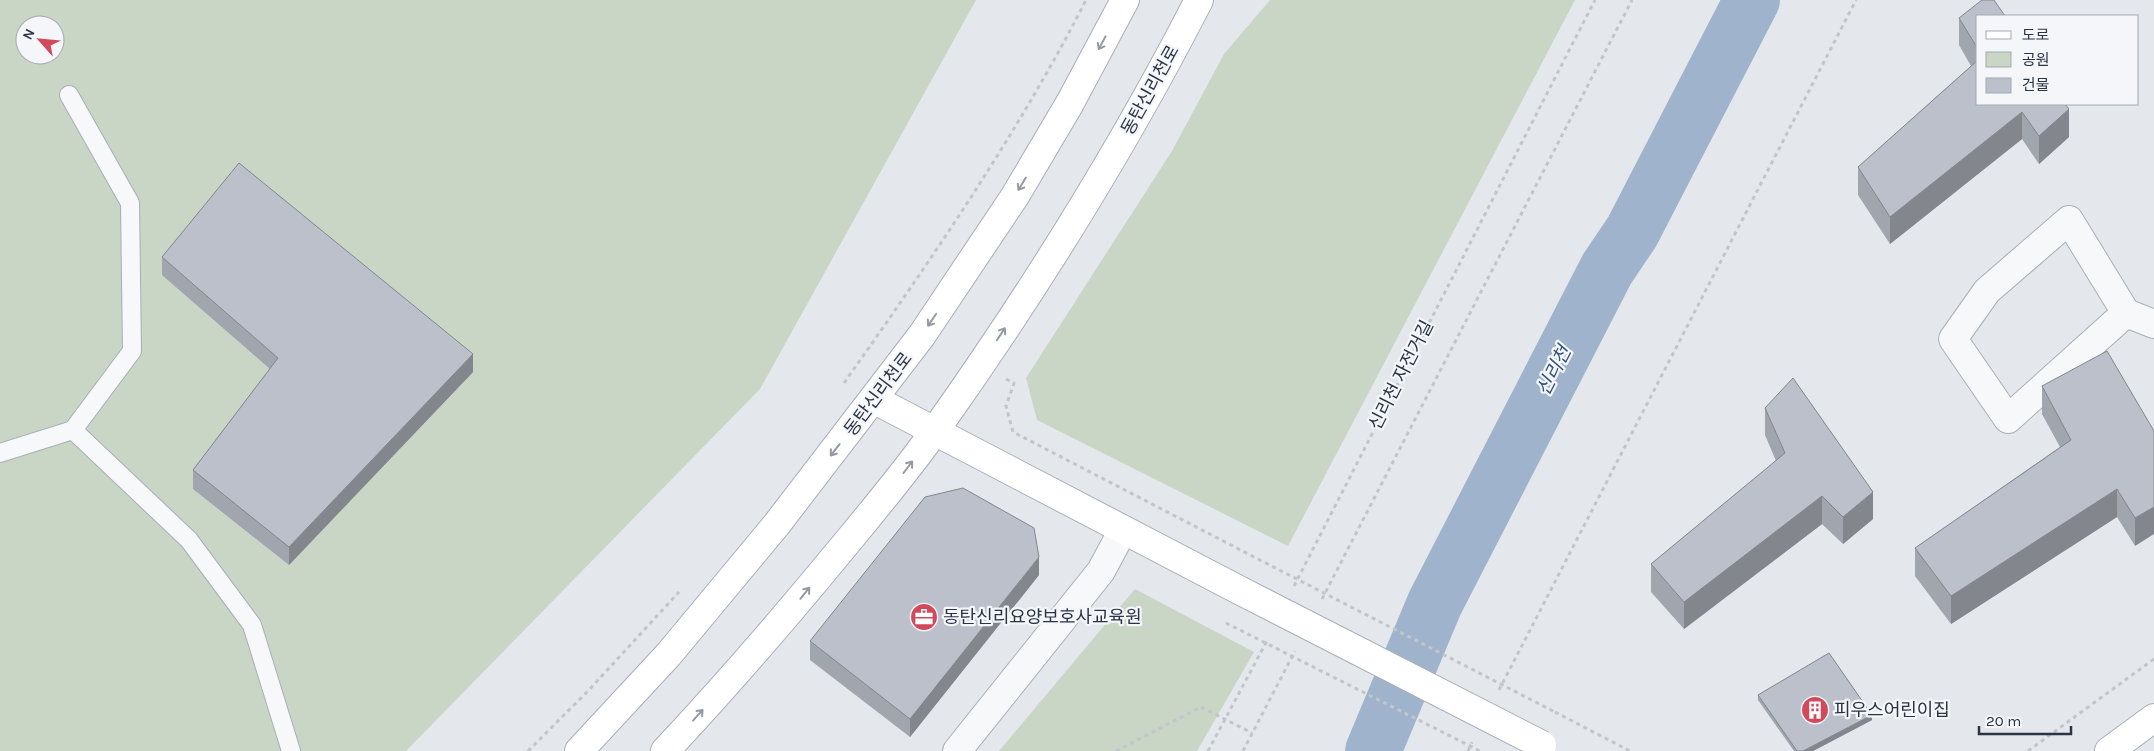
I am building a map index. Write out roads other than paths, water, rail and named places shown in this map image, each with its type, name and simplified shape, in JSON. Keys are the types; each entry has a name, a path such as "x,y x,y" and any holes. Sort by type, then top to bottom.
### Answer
{"main road":[{"name":"동탄신리천로","path":"579,751 670,654 778,524 922,335 1015,196 1070,103 1125,0"},
{"name":"동탄신리천로","path":"665,751 779,625 888,492 934,432 1022,304 1106,168 1166,63 1199,0"},
{"path":"874,400 1548,748"},
{"path":"2109,751 2154,718"}],"street":[{"path":"2126,313 2008,419 1953,339 1987,291 2069,220 2126,313 2154,324"},
{"path":"958,751 1101,571 1123,530"}],"lane":[{"path":"0,453 73,430 132,351 130,203 69,95"},
{"path":"73,430 189,540 252,625 290,751"}],"waterway":[{"name":"신리천","path":"1373,751 1435,603 1607,269 1632,232 1752,0"}],"place":[{"name":"동탄신리요양보호사교육원","path":"924,617"},
{"name":"피우스어린이집","path":"1815,710"}]}
